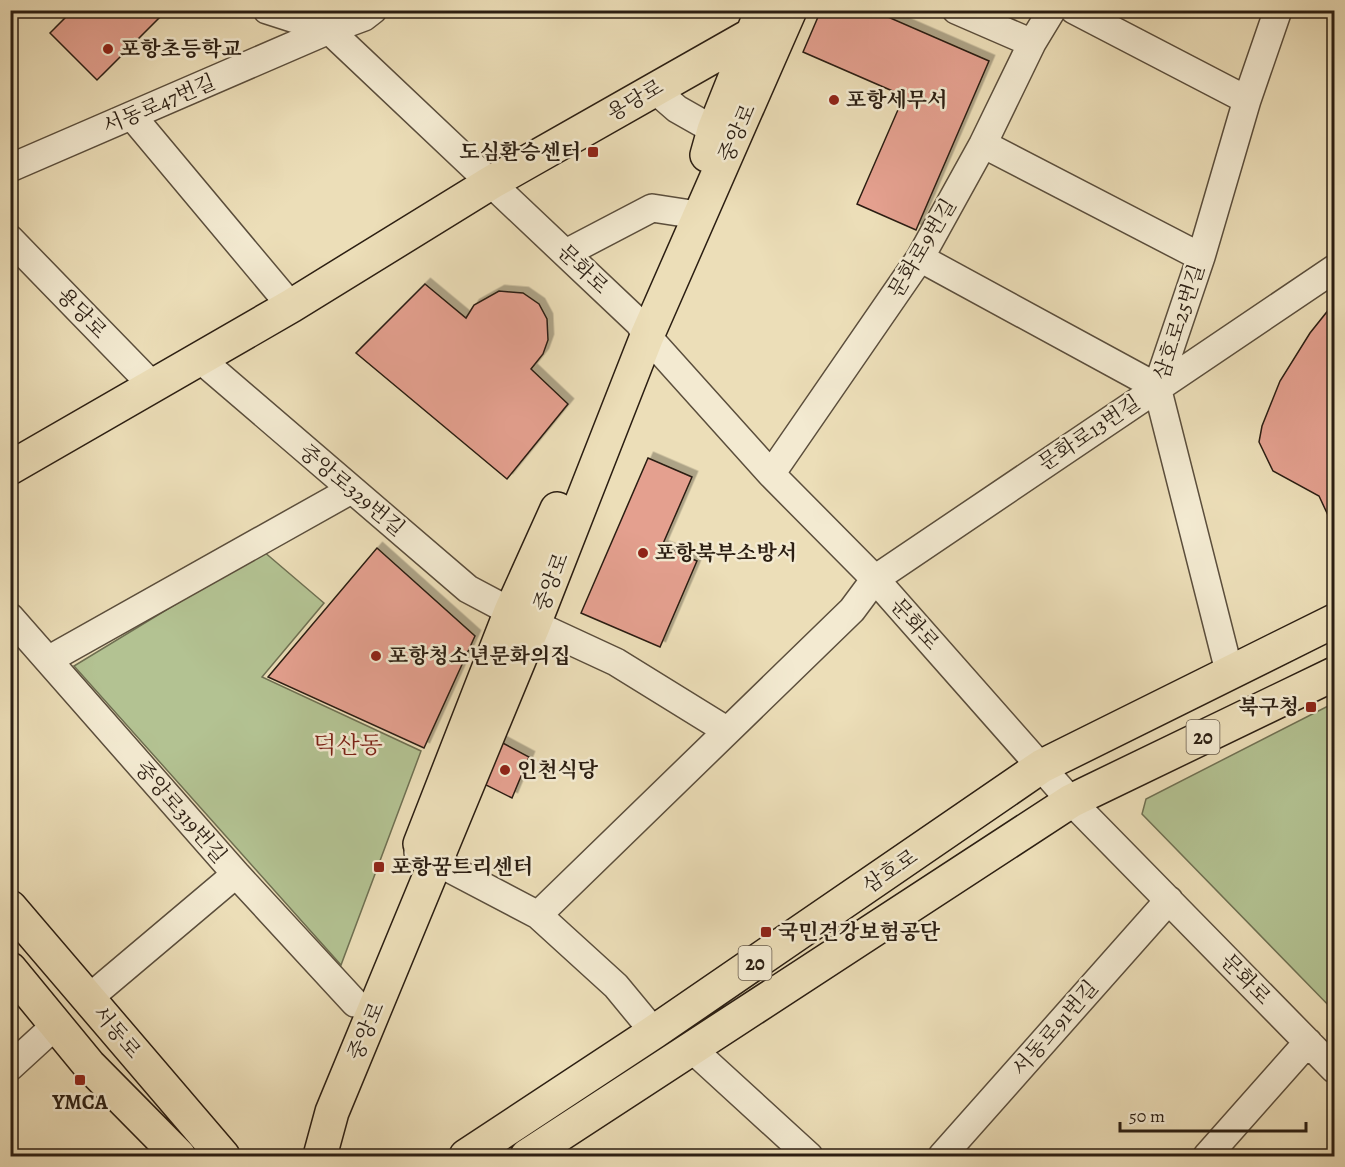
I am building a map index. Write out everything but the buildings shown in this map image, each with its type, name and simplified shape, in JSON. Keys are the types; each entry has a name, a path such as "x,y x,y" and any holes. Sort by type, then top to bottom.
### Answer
{"main road":[{"name":"용당로","path":"10,468 291,306 492,182 771,22"},
{"name":"중앙로","path":"643,330 691,214 714,130 771,22"},
{"name":"중앙로","path":"320,1156 332,1112 427,856 523,618 771,22"},
{"name":"삼호로","path":"466,1156 654,1032 1042,766 1229,671 1335,621"},
{"name":"삼호로","path":"527,1156 1071,801 1335,674"},
{"name":"중앙로","path":"305,1156 306,1125 311,1103 427,856"},
{"name":"서동로","path":"10,907 224,1156"},
{"name":"서동로","path":"10,969 89,1065 179,1156"}],"street":[{"path":"267,10 329,30 492,182"},
{"name":"서동로47번길","path":"10,168 364,17 373,10"},
{"path":"956,10 1032,43"},
{"name":"문화로9번길","path":"771,474 920,258 982,144 1032,43 1052,10"},
{"path":"1074,10 1247,100"},
{"name":"삼호로25번길","path":"1229,671 1157,387 1201,257 1247,100 1278,10"},
{"path":"654,89 677,109 714,130"},
{"path":"132,116 291,306"},
{"path":"982,144 1201,257"},
{"name":"문화로","path":"492,182 643,330 771,474 875,579 1071,801 1335,1069"},
{"path":"566,253 652,208 691,214"},
{"name":"용당로","path":"10,239 153,386"},
{"path":"920,258 1157,387"},
{"name":"문화로13번길","path":"538,915 852,610 875,579 1335,269"},
{"name":"중앙로329번길","path":"200,359 468,589 616,662 726,730"},
{"path":"48,660 351,490"},
{"name":"중앙로319번길","path":"10,617 236,874 356,1003"},
{"path":"427,856 538,915 616,986 654,1032"},
{"path":"89,998 236,874"},
{"name":"서동로91번길","path":"942,1156 1169,900"},
{"path":"10,1067 57,1024"},
{"path":"1207,1156 1308,1042"},
{"path":"692,1049 808,1156"}],"green space":[{"path":"263,551 324,603 262,677 421,751 341,965 74,666"},
{"path":"1334,703 1334,1011 1142,814 1146,799"}],"place":[{"name":"포항초등학교","path":"108,49"},
{"name":"포항세무서","path":"834,100"},
{"name":"도심환승센터","path":"593,152"},
{"name":"포항북부소방서","path":"643,553"},
{"name":"포항청소년문화의집","path":"376,656"},
{"name":"북구청","path":"1311,707"},
{"name":"인천식당","path":"505,770"},
{"name":"포항꿈트리센터","path":"379,867"},
{"name":"국민건강보험공단","path":"766,932"},
{"name":"YMCA","path":"80,1080"}],"district":[{"name":"덕산동","path":"348,745"}]}
